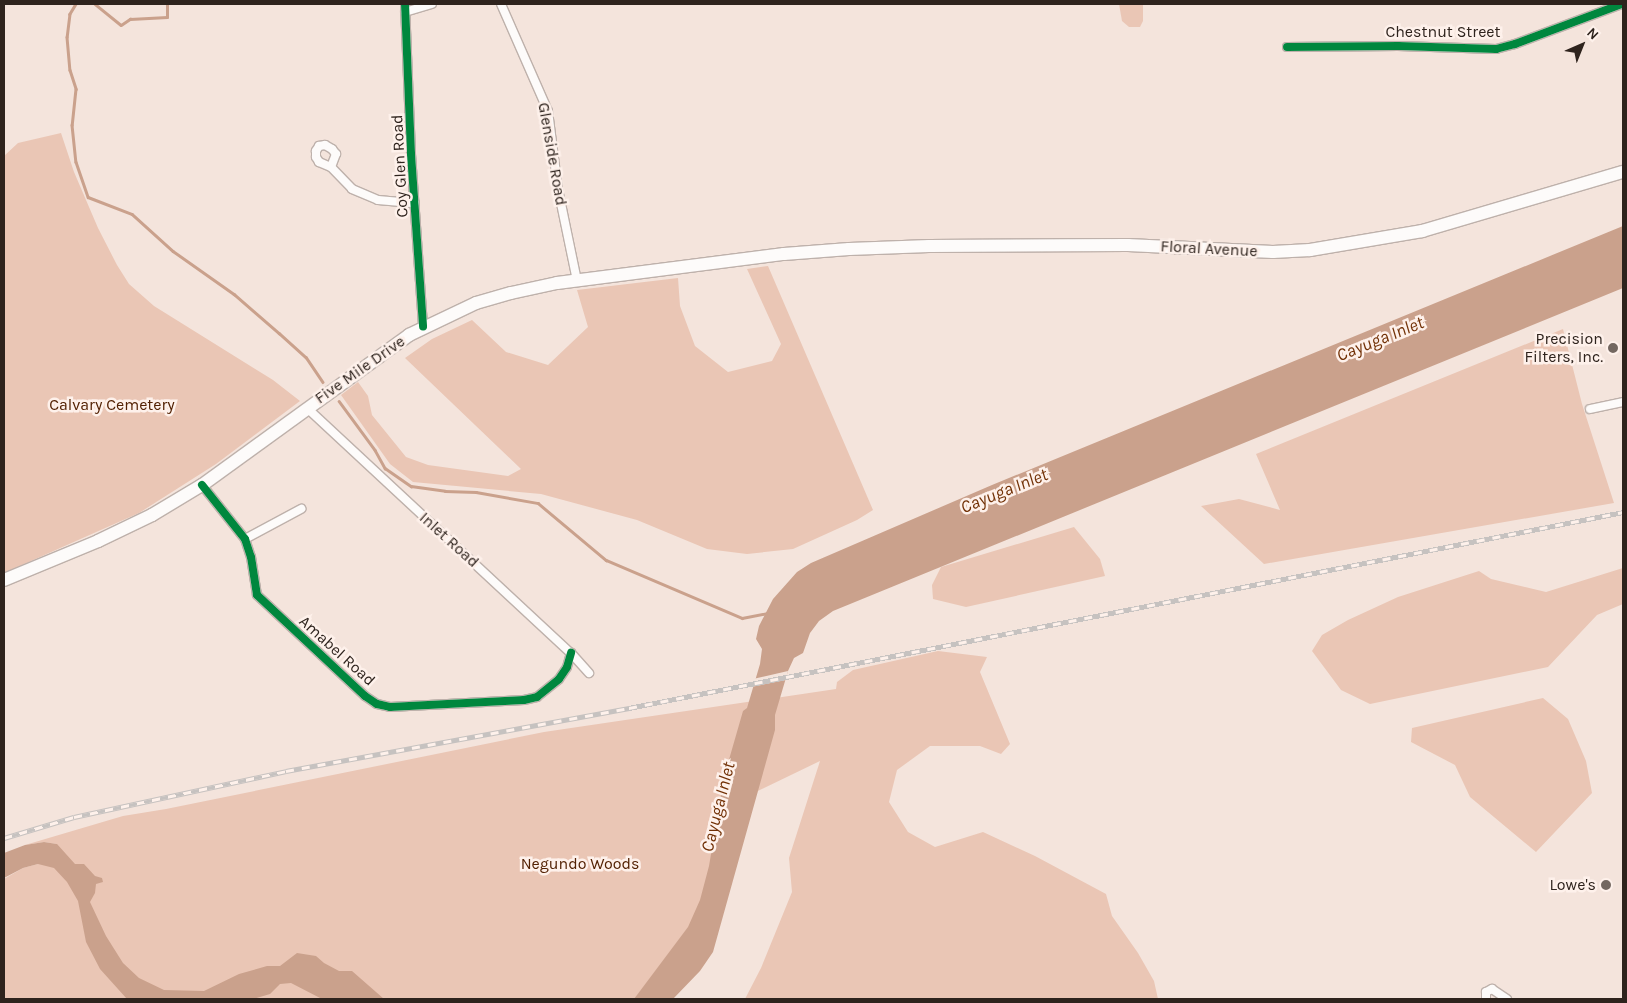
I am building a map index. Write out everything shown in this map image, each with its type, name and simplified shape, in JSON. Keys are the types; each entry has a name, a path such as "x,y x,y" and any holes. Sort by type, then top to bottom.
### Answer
{"main road":[{"name":"Floral Avenue","path":"784,254 938,246 1128,245 1272,252 1305,250 1422,231 1623,172"},
{"name":"Five Mile Drive","path":"4,580 98,541 152,515 202,485 307,408 423,327 476,303 511,292 577,281 784,254"}],"street":[{"path":"405,8 432,4"},
{"name":"Glenside Road","path":"502,4 548,111 558,189 577,281"},
{"name":"Chestnut Street","path":"1287,47 1398,46 1496,49 1515,44 1598,7 1622,4"},
{"name":"Coy Glen Road","path":"405,8 423,327"},
{"path":"331,167 344,181 363,195 392,202 415,203"},
{"path":"1590,409 1623,402"},
{"name":"Inlet Road","path":"307,408 571,654 589,673"},
{"name":"Amabel Road","path":"202,485 245,540 252,557 257,595 358,690 376,704 390,708 524,700 537,697 548,690 559,679 567,667 571,654"},
{"path":"245,540 301,509"},
{"path":"1486,999 1486,992 1492,990 1507,999"}],"green space":[{"path":"1119,4 1143,4 1143,21 1140,27 1129,27 1122,21"},
{"name":"Calvary Cemetery","path":"61,133 74,172 98,228 129,284 154,306 273,380 300,401 216,464 139,513 4,573 4,156 18,143"},
{"path":"768,266 873,510 857,520 793,549 747,554 707,549 637,520 541,494 413,482 390,464 341,395 358,382 368,396 372,415 406,457 428,465 508,476 521,469 405,358 432,339 472,320 506,352 548,365 588,327 577,290 678,278 680,306 695,346 728,372 772,361 781,344 747,269"},
{"path":"1563,329 1582,404 1614,503 1264,564 1201,506 1239,499 1280,510 1256,454"},
{"path":"1074,527 1100,559 1105,576 966,607 933,599 932,585 941,567"},
{"path":"1623,568 1623,604 1597,615 1548,667 1370,704 1341,690 1312,651 1322,635 1348,620 1398,597 1479,571 1491,579 1546,592"},
{"name":"Negundo Woods","path":"938,651 987,657 980,672 1010,744 1001,754 980,746 930,746 897,770 889,802 908,832 935,847 983,832 1035,856 1106,894 1112,916 1138,953 1154,981 1158,999 745,999 761,968 792,892 789,858 820,761 737,801 717,892 653,999 4,999 4,879 23,868 38,864 57,844 44,842 25,845 123,816 166,809 544,732 836,689 837,682 853,670"},
{"path":"1543,698 1568,719 1586,761 1592,793 1536,852 1470,797 1455,765 1411,742 1412,728"}],"water":[{"name":"Cayuga Inlet","path":"1623,226 1623,288 833,611 819,621 810,633 803,653 794,658 788,671 775,715 775,730 713,952 700,971 673,999 634,999 688,927 700,900 709,866 724,777 743,711 747,708 760,664 762,649 756,639 759,626 773,599 797,572 811,563 992,485"},
{"path":"44,842 57,844 75,864 84,864 95,876 102,878 103,882 96,884 95,893 90,902 106,936 123,963 139,978 164,990 204,991 239,974 267,966 280,966 297,953 316,956 339,971 352,971 384,999 322,999 291,983 280,984 270,994 253,999 127,999 100,969 86,942 78,901 67,882 54,868 38,864 23,868 4,878 4,853 25,845"}],"pier":[{"path":"788,671 786,680 751,687 753,679"}],"waterway":[{"path":"76,4 70,14 67,37 70,70 76,89 72,125 76,162 88,197 132,214 173,251 234,294 306,357 323,382"},
{"path":"95,4 121,25 130,19 167,17 167,4"},
{"path":"339,401 375,450 385,468 411,486 445,491 476,492 538,503 606,560 742,618 767,613"}],"railway":[{"path":"4,838 74,817 286,771 629,708 1623,512"}],"cycle path":[{"path":"405,4 411,154 423,327"},
{"path":"1287,47 1398,46 1496,49 1515,44 1622,4"},
{"path":"202,485 245,539 251,557 257,595 365,696 377,704 390,707 524,700 537,697 559,679 567,667 571,653"}],"place":[{"name":"Precision Filters, Inc.","path":"1613,348"},
{"name":"Lowe's","path":"1606,885"}]}
